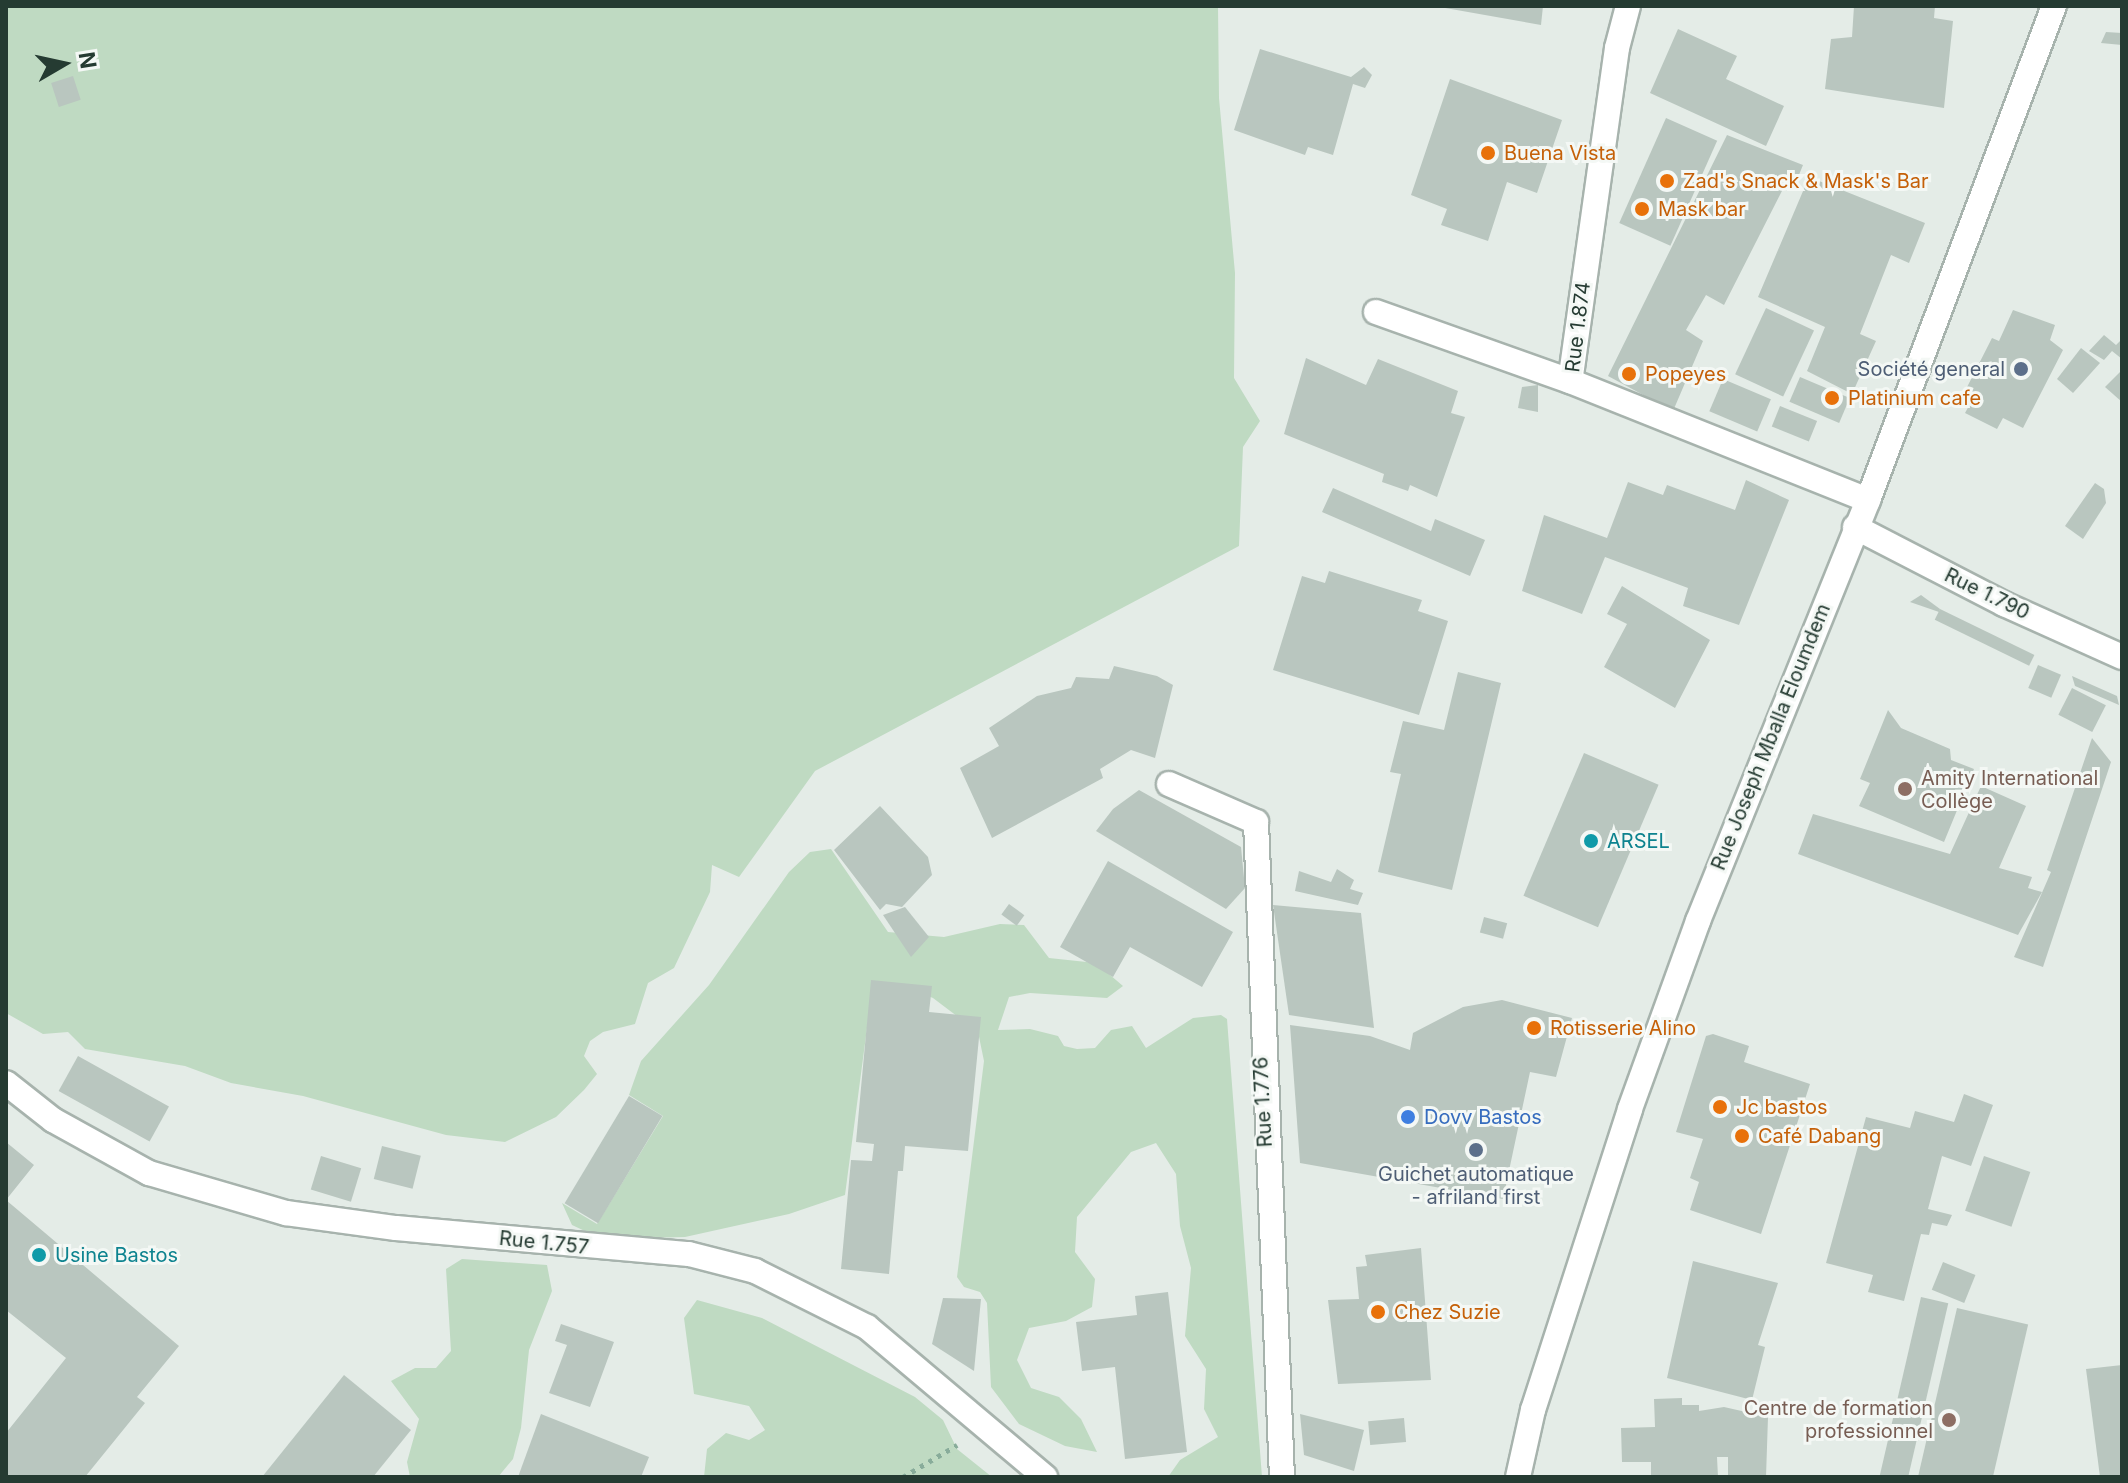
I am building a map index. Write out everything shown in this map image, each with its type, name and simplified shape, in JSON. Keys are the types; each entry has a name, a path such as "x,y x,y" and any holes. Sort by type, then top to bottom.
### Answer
{"street":[{"name":"Rue 1.874","path":"1628,6 1617,48 1570,381 1868,500"},
{"name":"Rue Joseph Mballa Eloumdem","path":"1518,1477 1533,1410 1630,1109 1698,921 1868,500 2054,6"},
{"path":"1376,312 1570,381"},
{"name":"Rue 1.790","path":"1855,527 2004,604 2122,657"},
{"name":"Rue 1.776","path":"1169,784 1256,822 1260,1024 1282,1477"},
{"name":"Rue 1.757","path":"6,1083 53,1120 149,1173 286,1213 396,1228 689,1254 755,1271 867,1327 989,1426 1045,1477"}],"path":[{"path":"903,1477 989,1426"}],"green space":[{"path":"6,6 1218,6 1219,98 1235,273 1234,378 1260,421 1243,447 1239,546 815,771 739,877 712,865 710,892 674,968 648,983 635,1024 603,1032 590,1041 584,1056 597,1074 584,1090 556,1117 505,1142 446,1135 303,1096 231,1083 185,1066 85,1049 68,1032 43,1034 6,1013"},
{"path":"831,849 888,932 944,937 1000,924 1024,925 1049,958 1096,963 1123,986 1107,998 1030,993 1009,997 998,1030 1030,1029 1058,1036 1064,1046 1077,1049 1095,1048 1111,1030 1132,1026 1146,1048 1193,1018 1221,1015 1227,1019 1262,1477 1168,1477 1180,1460 1218,1437 1204,1409 1206,1369 1185,1336 1191,1268 1180,1226 1176,1174 1156,1143 1131,1152 1077,1217 1075,1252 1095,1279 1092,1307 1066,1321 1029,1328 1017,1360 1031,1388 1059,1397 1081,1419 1097,1452 1065,1446 1019,1424 991,1387 987,1303 980,1292 964,1287 957,1277 984,1061 978,1032 933,998 896,984 869,1013 845,1195 789,1214 685,1237 602,1239 572,1225 562,1203 597,1224 663,1116 629,1095 641,1061 709,985 789,872 810,852"},
{"path":"462,1259 547,1265 552,1291 529,1350 521,1428 513,1459 498,1477 410,1477 407,1462 419,1419 391,1381 415,1368 436,1368 451,1351 446,1269"},
{"path":"697,1300 762,1318 915,1397 943,1420 957,1449 992,1477 704,1477 707,1449 726,1433 749,1440 765,1430 749,1406 694,1394 684,1318"}],"building":[{"path":"1434,6 1543,6 1541,25"},
{"path":"1854,6 1935,6 1934,18 1953,21 1944,108 1825,89 1831,39 1852,37"},
{"path":"1678,29 1737,56 1726,79 1784,106 1766,146 1650,93"},
{"path":"2106,32 2122,33 2122,45 2101,43"},
{"path":"1260,49 1351,77 1364,67 1372,75 1365,88 1353,84 1333,155 1308,147 1305,155 1234,130"},
{"path":"73,76 81,100 59,107 51,83"},
{"name":"Buena Vista","path":"1450,79 1562,120 1537,193 1507,182 1488,241 1441,225 1447,209 1411,195"},
{"name":"Zad's Snack & Mask's Bar","path":"1666,118 1717,141 1670,246 1619,223"},
{"path":"1727,135 1803,165 1794,187 1786,183 1724,305 1706,295 1686,330 1703,341 1673,411 1608,376"},
{"path":"1809,177 1925,223 1909,263 1891,255 1860,334 1876,341 1852,394 1807,371 1825,327 1758,297"},
{"path":"1766,308 1814,330 1783,397 1735,374"},
{"path":"2013,310 2055,325 2050,340 2063,350 2023,428 2003,418 1997,429 1965,413 1971,402 1962,397 1992,338 1999,341"},
{"path":"2104,335 2116,345 2122,339 2122,359 2112,351 2104,360 2089,351"},
{"path":"2081,348 2100,363 2073,393 2057,379"},
{"path":"1306,358 1366,385 1378,359 1458,391 1451,413 1465,417 1437,497 1410,485 1408,491 1382,482 1384,474 1284,434"},
{"path":"2122,370 2122,402 2105,387"},
{"path":"1800,377 1850,398 1839,423 1789,402"},
{"path":"1723,379 1771,399 1757,432 1709,411"},
{"path":"1538,385 1538,412 1518,408 1522,387"},
{"path":"1780,406 1817,421 1809,441 1772,426"},
{"path":"1746,480 1789,500 1739,625 1683,606 1688,588 1605,557 1582,614 1522,591 1544,515 1607,538 1628,482 1663,495 1667,485 1735,510"},
{"path":"2095,483 2104,489 2106,503 2083,539 2065,526"},
{"path":"1333,488 1431,531 1435,519 1485,540 1470,576 1322,512"},
{"path":"1329,571 1422,600 1418,611 1448,621 1419,715 1273,670 1302,576 1325,583"},
{"path":"1622,586 1710,640 1675,708 1604,667 1627,624 1607,614"},
{"path":"1921,595 1940,609 1939,612 1910,602"},
{"path":"1940,609 2034,655 2029,666 1935,620"},
{"path":"2038,665 2061,675 2051,698 2028,688"},
{"path":"1114,666 1157,676 1173,685 1155,758 1131,750 1100,769 1103,778 992,838 960,768 999,746 989,728 1037,696 1071,688 1076,677 1109,679"},
{"path":"1458,672 1501,683 1452,890 1378,872 1401,774 1390,772 1403,721 1444,730"},
{"path":"2072,676 2117,696 2119,705 2075,686"},
{"path":"2072,688 2106,705 2092,732 2058,715"},
{"path":"1888,710 1901,728 1950,749 1951,760 1974,769 1944,842 1859,806 1870,783 1860,779"},
{"path":"2092,738 2111,762 2043,967 2014,957 2051,872 2047,870"},
{"name":"ARSEL","path":"1584,753 1659,785 1598,927 1523,896"},
{"path":"1981,786 2026,806 1999,868 2032,877 2028,888 2042,892 2018,935 1798,854 1813,814 1950,854"},
{"path":"1139,790 1241,847 1245,888 1226,909 1096,831 1113,809"},
{"path":"880,806 928,857 932,875 902,907 886,904 880,910 834,850"},
{"path":"1108,861 1233,932 1202,987 1130,947 1113,977 1060,947"},
{"path":"1337,869 1354,880 1350,889 1363,893 1358,905 1295,891 1299,871 1331,882"},
{"path":"1009,904 1024,915 1017,926 1001,915"},
{"path":"1273,905 1361,913 1374,1028 1289,1015"},
{"path":"905,907 929,937 911,957 883,915"},
{"path":"1484,917 1507,923 1503,939 1480,932"},
{"path":"871,980 932,986 929,1012 981,1017 968,1151 905,1146 903,1171 898,1171 889,1274 841,1269 851,1160 872,1161 874,1144 856,1142"},
{"name":"Dovv Bastos","path":"1502,1000 1572,1018 1556,1077 1530,1072 1503,1199 1300,1163 1290,1025 1370,1036 1410,1050 1413,1033 1463,1007"},
{"name":"Café Dabang","path":"1713,1034 1749,1046 1744,1062 1810,1084 1761,1234 1690,1210 1699,1182 1690,1178 1703,1139 1676,1132 1706,1036"},
{"path":"78,1056 169,1106 150,1141 59,1091"},
{"path":"1964,1094 1993,1105 1971,1166 1942,1156 1928,1209 1952,1215 1947,1226 1932,1223 1929,1235 1921,1234 1904,1301 1868,1292 1873,1275 1826,1263 1866,1117 1910,1128 1915,1111 1954,1122"},
{"path":"629,1096 662,1116 598,1223 565,1203"},
{"path":"6,1142 34,1165 6,1200"},
{"path":"382,1146 421,1156 413,1189 374,1179"},
{"path":"321,1156 361,1168 351,1202 311,1189"},
{"path":"1984,1156 2030,1172 2011,1227 1965,1211"},
{"name":"Usine Bastos","path":"6,1200 179,1346 137,1397 145,1403 85,1477 6,1477 6,1433 66,1358 6,1310"},
{"name":"Chez Suzie","path":"1421,1248 1431,1380 1338,1384 1328,1300 1359,1299 1356,1267 1367,1266 1365,1255"},
{"path":"1693,1261 1778,1283 1758,1345 1765,1347 1752,1400 1667,1378"},
{"path":"1943,1262 1975,1275 1964,1303 1932,1290"},
{"path":"1168,1292 1187,1452 1125,1459 1115,1367 1082,1371 1076,1322 1137,1315 1135,1296"},
{"path":"1921,1297 1948,1303 1908,1477 1879,1477"},
{"path":"943,1298 981,1299 974,1371 932,1344"},
{"path":"1957,1308 2028,1324 1993,1477 1918,1477"},
{"path":"561,1324 614,1342 590,1407 549,1393 567,1345 555,1341"},
{"path":"2122,1365 2122,1477 2100,1477 2086,1369"},
{"path":"344,1375 411,1430 373,1477 262,1477"},
{"path":"1682,1398 1682,1405 1699,1405 1699,1411 1724,1407 1768,1417 1766,1477 1728,1477 1728,1457 1717,1457 1718,1477 1651,1477 1651,1462 1622,1462 1621,1428 1655,1427 1654,1399"},
{"path":"541,1414 649,1457 641,1477 518,1477"},
{"path":"1300,1414 1364,1430 1354,1471 1304,1455"},
{"path":"1404,1418 1406,1442 1370,1445 1368,1421"}],"place":[{"name":"Buena Vista","path":"1488,153"},
{"name":"Zad's Snack & Mask's Bar","path":"1667,181"},
{"name":"Mask bar","path":"1642,209"},
{"name":"Société general","path":"2021,369"},
{"name":"Popeyes","path":"1629,374"},
{"name":"Platinium cafe","path":"1832,398"},
{"name":"Amity International Collège","path":"1905,789"},
{"name":"ARSEL","path":"1591,841"},
{"name":"Rotisserie Alino","path":"1534,1028"},
{"name":"Jc bastos","path":"1720,1107"},
{"name":"Dovv Bastos","path":"1408,1117"},
{"name":"Café Dabang","path":"1742,1136"},
{"name":"Guichet automatique - afriland first","path":"1476,1150"},
{"name":"Usine Bastos","path":"39,1255"},
{"name":"Chez Suzie","path":"1378,1312"},
{"name":"Centre de formation professionnel","path":"1949,1420"}]}
